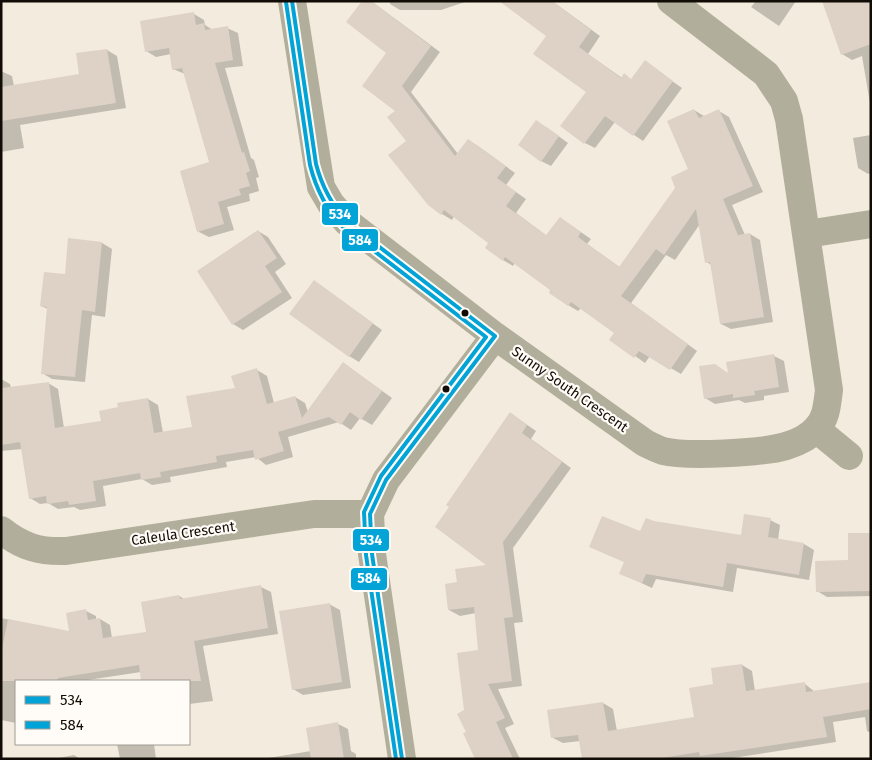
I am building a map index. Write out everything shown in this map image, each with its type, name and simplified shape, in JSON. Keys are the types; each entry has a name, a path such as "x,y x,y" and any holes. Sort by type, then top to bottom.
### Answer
{"street":[{"name":"Sunny South Crescent","path":"292,1 316,164 322,187 332,204 347,222 494,336 645,443 662,451 681,453 755,451 786,446 802,440 816,429"},
{"path":"671,1 766,74 784,101 789,118 829,390 826,414 816,429 849,456"},
{"path":"807,234 871,224"},
{"path":"402,759 372,554 370,514 386,480 494,336"},
{"name":"Caleula Crescent","path":"1,530 16,542 47,552 314,514 370,514"}],"building":[{"path":"362,1 371,1 431,46 402,86 455,156 468,139 506,166 497,178 516,192 506,206 546,235 560,217 581,232 578,237 619,267 675,188 671,177 688,169 667,121 694,109 699,118 719,109 753,186 723,199 738,235 750,233 764,317 720,324 710,262 705,263 696,209 664,255 656,249 621,296 688,344 670,370 639,351 634,358 609,340 614,333 571,302 568,306 549,293 550,290 505,257 503,261 485,248 488,243 444,210 441,215 428,205 388,155 406,141 387,117 395,111 362,86 386,53 346,22"},
{"path":"499,1 552,1 591,30 579,47 621,78 624,73 631,79 645,60 673,81 633,136 605,116 584,144 560,126 586,92 533,54 546,36"},
{"path":"822,1 871,1 871,44 841,55"},
{"path":"194,12 196,25 204,23 205,30 228,26 233,60 215,63 242,153 244,152 250,171 246,173 250,186 239,189 241,195 218,202 224,224 197,232 180,171 209,162 182,68 172,70 169,48 145,52 140,21"},
{"path":"107,49 116,103 1,121 1,87 79,74 76,53"},
{"path":"536,120 559,136 541,162 518,145"},
{"path":"258,230 277,258 265,266 282,292 232,325 197,271"},
{"path":"68,238 102,242 95,312 82,310 75,377 41,374 47,307 40,306 44,272 65,274"},
{"path":"314,280 373,323 349,357 289,314"},
{"path":"774,354 779,387 754,391 755,395 733,398 733,394 704,399 699,366 715,364 728,373 726,362"},
{"path":"343,362 382,391 361,420 350,412 341,425 329,417 278,432 284,451 255,460 253,450 216,456 217,462 160,472 161,477 141,480 140,473 93,481 96,501 69,505 68,501 47,504 46,496 29,499 20,442 1,445 1,388 49,382 55,428 101,421 99,411 118,407 117,403 148,398 154,433 192,427 186,396 235,388 231,376 257,368 267,404 295,396 302,418"},
{"path":"510,412 527,425 522,433 562,462 503,542 513,617 504,618 512,681 488,684 505,718 496,722 513,759 475,759 463,733 466,732 457,714 464,710 457,653 478,650 474,607 448,610 445,584 457,582 455,569 486,565 435,527 449,507 446,505"},
{"path":"744,514 771,518 768,537 804,543 799,575 727,563 723,587 646,574 642,583 619,574 624,562 589,547 602,516 640,531 646,518 654,521 741,535"},
{"path":"848,533 871,533 871,591 816,592 815,561 848,560"},
{"path":"261,585 268,628 194,641 201,681 141,680 139,665 58,678 57,680 1,681 1,654 8,619 69,631 66,613 86,609 88,620 100,618 103,638 146,632 141,602 179,595 180,599"},
{"path":"330,603 342,682 292,690 279,611"},
{"path":"742,664 746,691 805,682 806,692 871,682 871,709 823,717 827,737 700,756 699,752 656,759 582,759 578,735 551,738 547,710 603,702 608,731 694,717 689,688 713,684 711,668"},
{"path":"338,722 344,759 311,759 306,728"}],"transit line":[{"name":"534","path":"292,1 316,164 324,188 336,209 347,222 495,336 386,480 370,514 372,554 402,759"},
{"name":"584","path":"286,2 310,165 315,182 327,206 343,227 486,337 381,476 364,512 366,555 396,759"}]}
